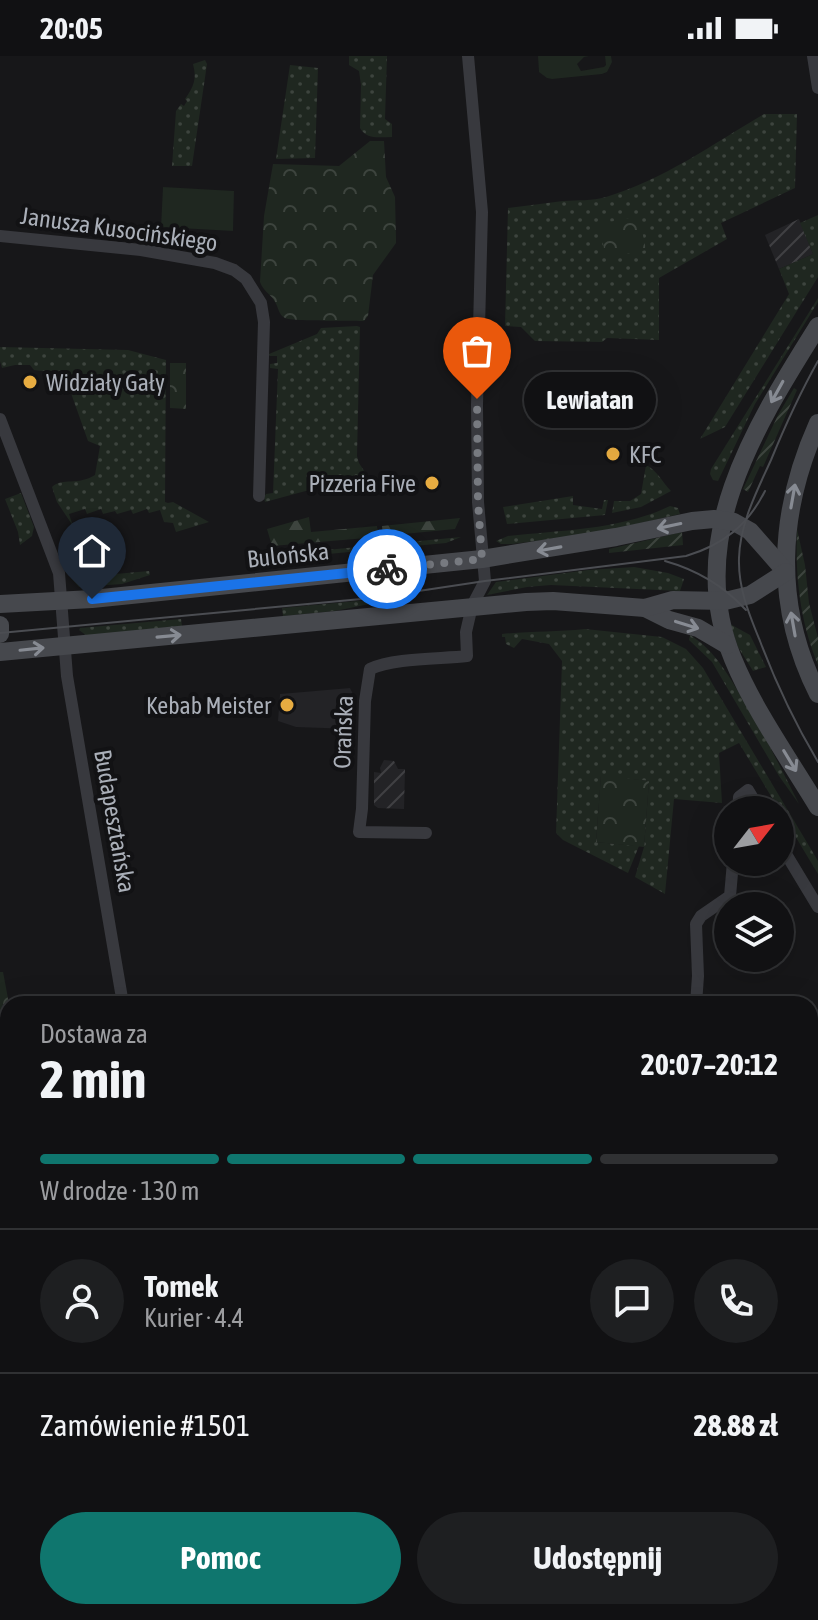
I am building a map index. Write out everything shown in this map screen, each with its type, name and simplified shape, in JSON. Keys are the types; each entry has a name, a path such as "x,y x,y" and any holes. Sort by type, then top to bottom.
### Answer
{"main road":[{"path":"818,326 751,440 722,519 717,558 718,602 727,645 746,688 818,807"},
{"path":"818,423 796,480 785,545 795,635 818,694"},
{"name":"Bulońska","path":"0,604 482,559 692,521 722,519"},
{"path":"722,519 750,531 786,572"},
{"path":"0,652 472,606 553,601 645,608 673,600 718,602 747,596 786,572"},
{"path":"645,608 669,620 698,628 727,645"},
{"path":"0,625 0,634"}],"street":[{"path":"468,56 482,212 477,405 478,502 485,581 472,606"},
{"path":"813,56 818,88"},
{"name":"Janusza Kusocińskiego","path":"0,236 141,250 214,262 246,279 261,303 264,322 259,496"},
{"name":"Budapesztańska","path":"0,419 57,565 67,676 122,996"},
{"name":"Orańska","path":"426,833 359,832 367,679 370,669 382,664 467,656 466,632 472,606"},
{"path":"794,867 818,907"},
{"path":"697,996 696,924 701,916 730,896 732,876"}],"shaded area":[{"path":"799,219 813,254 779,269 765,235"},
{"path":"350,688 353,694 351,729 296,727 278,721 280,694"},
{"path":"384,760 394,761 398,769 405,769 404,809 378,808 374,805 374,772 381,773"}],"green space":[{"path":"349,56 387,56 385,119 392,124 392,137 370,136 360,128 359,71 349,65"},
{"path":"538,56 589,56 577,64 581,71 604,67 605,56 611,56 612,62 607,72 602,74 552,79 539,72"},
{"path":"205,60 207,64 192,166 172,166 176,111 181,104 184,106 193,86 193,64"},
{"path":"290,65 318,68 315,158 276,159"},
{"path":"764,114 797,114 795,188 721,223 727,239 659,278 659,340 607,338 602,342 535,341 521,327 505,326 508,208 595,199 627,190 687,160"},
{"path":"370,141 384,141 386,177 395,197 396,243 373,275 368,316 364,321 285,318 260,282 264,216 273,164 339,166"},
{"path":"163,187 234,191 233,231 161,227"},
{"path":"818,215 818,277 725,427 700,439 789,294 779,269 813,254 800,223"},
{"path":"639,216 646,250 606,258 599,224"},
{"path":"818,298 755,404 718,481 713,480 711,469"},
{"path":"360,327 357,456 366,474 327,488 324,486 265,502 266,494 273,493 278,369 270,368 270,364 277,363 277,356 269,354 317,334 321,328"},
{"path":"0,347 128,350 166,360 165,502 173,502 209,522 176,532 173,523 164,522 160,510 103,514 101,509 87,514 85,509 69,514 73,526 57,502 52,487 95,475 100,446 88,441 66,379 58,373 34,370 30,365 2,368"},
{"path":"170,363 186,363 186,409 170,408"},
{"path":"794,388 797,390 763,467 760,466 748,492 743,489"},
{"path":"646,465 671,491 641,507 612,513 614,501 630,501 641,494"},
{"path":"21,493 34,527 32,536 20,545 5,499"},
{"path":"573,496 573,505 602,509 604,500 608,500 605,515 507,524 503,507"},
{"path":"670,506 678,508 680,514 593,534 512,544 496,541 508,536 631,520"},
{"path":"309,517 311,532 377,526 378,537 272,546 267,529"},
{"path":"460,518 455,529 383,536 382,526"},
{"path":"797,529 818,638 818,665 800,598"},
{"path":"682,532 683,545 609,553 609,549"},
{"path":"461,537 446,543 279,557 285,554"},
{"path":"634,567 684,579 680,591 551,585 487,595 496,582"},
{"path":"149,571 150,575 122,584 79,587 71,578"},
{"path":"379,599 379,602 335,611 283,616 282,608"},
{"path":"181,619 182,626 87,636 79,630 80,628"},
{"path":"730,624 750,635 766,667 753,671 738,647"},
{"path":"585,629 662,637 686,649 703,668 779,796 771,796 739,743 719,753 722,796 714,796 714,802 674,799 665,894 635,877 644,847 649,781 601,776 596,842 639,846 628,873 563,840 556,833 562,661 549,644 522,639 514,648 506,644 502,634"},
{"path":"690,635 699,641 728,675 799,804 779,776 712,662 689,640"},
{"path":"601,775 649,781 644,847 596,842"},
{"path":"794,821 818,861 818,874 794,834"},
{"path":"0,972 3,972 8,996 0,996"}],"tram line":[{"path":"818,361 750,508 742,532 739,558 742,590 752,621 786,703 818,762"},
{"path":"0,633 372,598 686,556 712,546 733,532 751,514 765,491"},
{"path":"665,561 709,580 729,593 746,610"}],"way so far":[{"path":"387,569 482,559 477,399"}],"place":[{"name":"Widziały Gały","path":"30,382"},
{"name":"Lewiatan","path":"477,399"},
{"name":"KFC","path":"613,454"},
{"name":"Pizzeria Five","path":"432,483"},
{"name":"Kebab Meister","path":"287,705"}],"route":[{"path":"92,599 387,569"}]}
